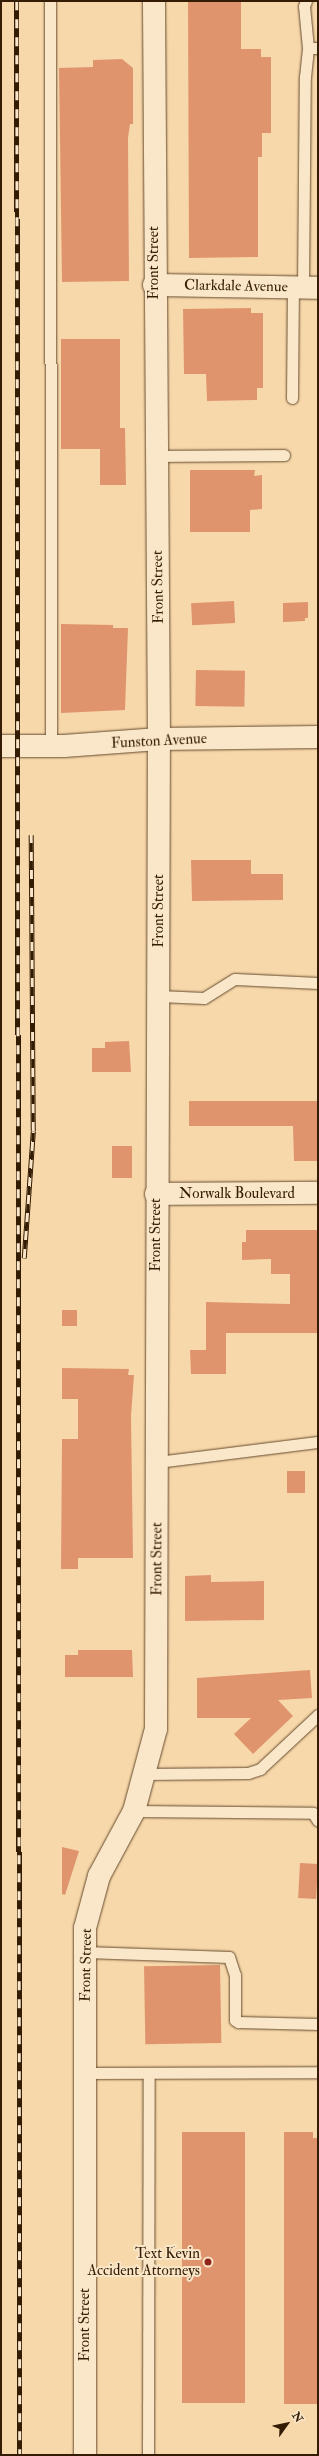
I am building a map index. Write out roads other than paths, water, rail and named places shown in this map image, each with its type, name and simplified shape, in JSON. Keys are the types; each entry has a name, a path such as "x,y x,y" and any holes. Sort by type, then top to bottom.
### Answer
{"street":[{"name":"Front Street","path":"85,2455 85,1928 99,1876 134,1811 156,1729 156,1194 159,996 159,738 154,285 154,1"},
{"name":"Clarkdale Avenue","path":"154,285 305,287"},
{"name":"Funston Avenue","path":"1,746 52,746 159,738 318,737"},
{"name":"Norwalk Boulevard","path":"156,1194 318,1193"}],"lane":[{"path":"50,1 52,746"},
{"path":"292,398 305,287 305,77 313,48 304,6 306,1"},
{"path":"156,456 284,455"},
{"path":"159,996 204,998 234,979 318,983"},
{"path":"157,1462 318,1442"},
{"path":"144,1774 248,1773 260,1769 318,1715"},
{"path":"134,1811 313,1813 318,1821"},
{"path":"85,1952 228,1957 235,1975 235,2020 238,2022 318,2024"},
{"path":"85,2073 318,2072"},
{"path":"148,2455 149,2073"}],"railway":[{"path":"17,1 20,2455"},
{"path":"24,1258 33,1131 31,835"}],"place":[{"name":"Text Kevin Accident Attorneys","path":"208,2262"}]}
